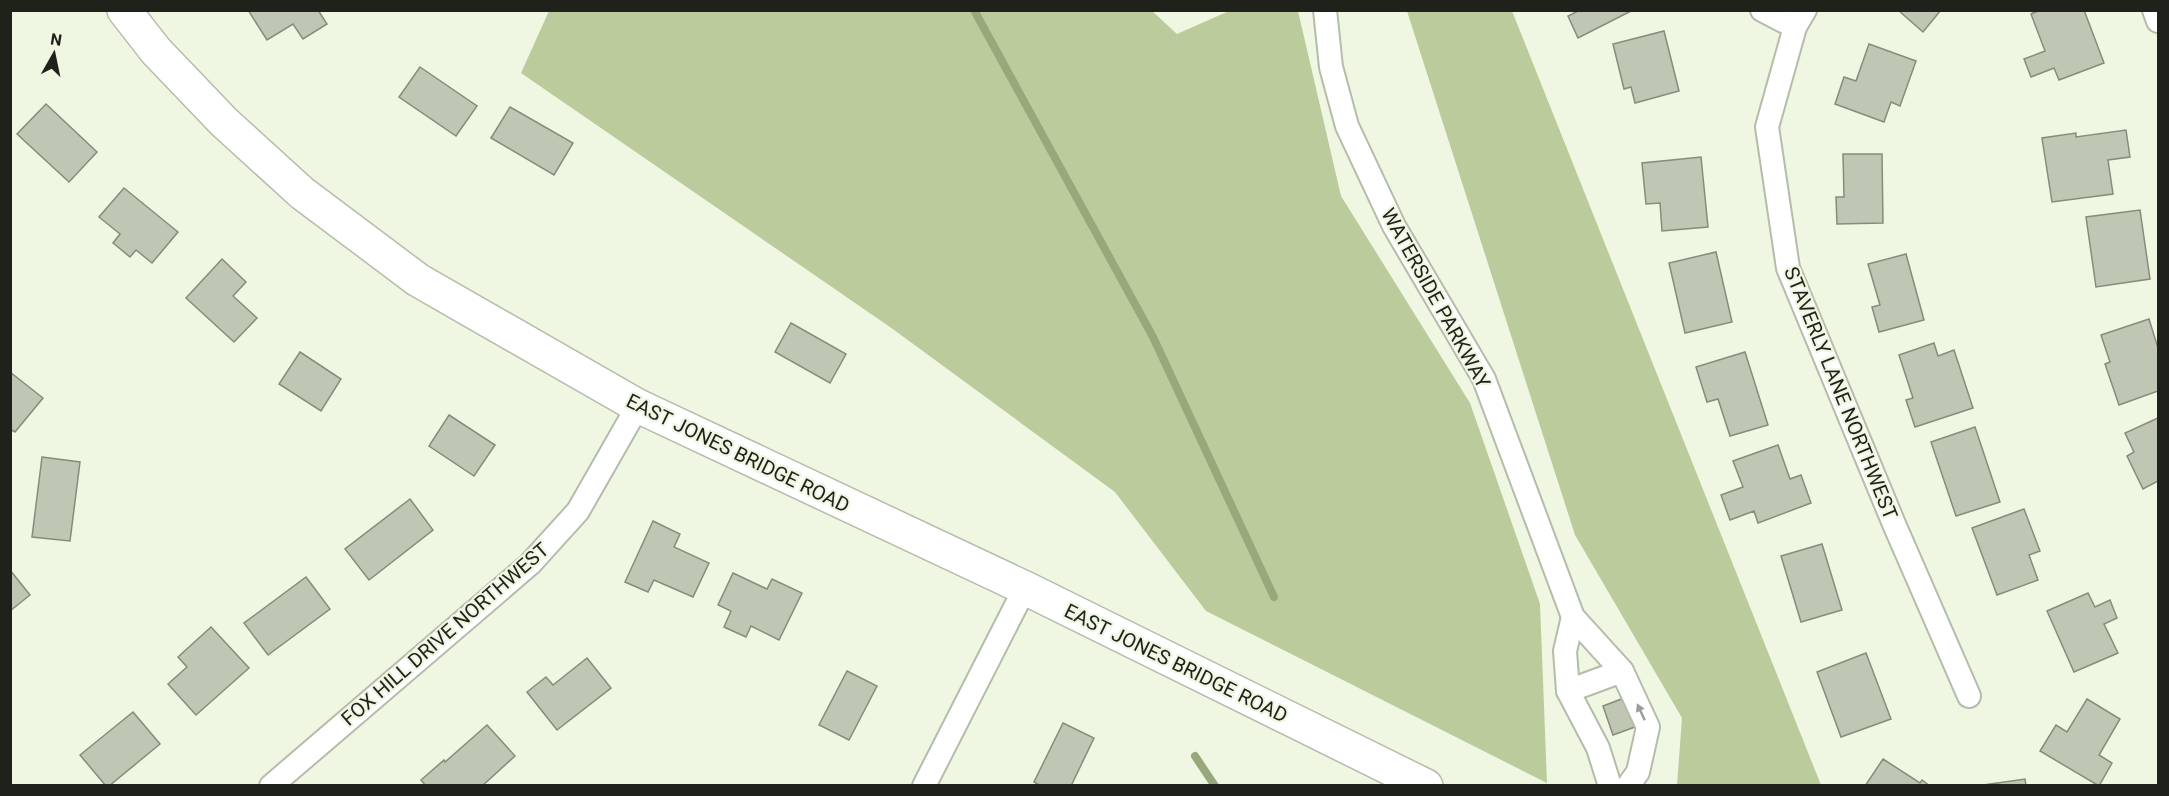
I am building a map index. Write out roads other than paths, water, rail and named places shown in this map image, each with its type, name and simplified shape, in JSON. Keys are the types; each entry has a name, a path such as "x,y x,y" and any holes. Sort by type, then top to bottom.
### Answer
{"street":[{"name":"EAST JONES BRIDGE ROAD","path":"124,10 156,51 224,122 302,193 418,280 638,406 1025,588 1426,786"},
{"name":"WATERSIDE PARKWAY","path":"1324,10 1331,67 1347,126 1394,226 1484,379 1573,617 1622,671 1648,727 1638,772 1628,786"},
{"path":"1762,10 1800,19"},
{"path":"2154,10 2158,21"},
{"name":"STAVERLY LANE NORTHWEST","path":"1800,19 1767,127 1788,268 1969,696"},
{"name":"FOX HILL DRIVE NORTHWEST","path":"272,786 530,564 578,511 638,406"},
{"path":"924,786 1025,588"},
{"path":"1573,617 1565,651 1568,691 1598,748 1610,786"},
{"path":"1568,691 1622,671"}],"waterway":[{"path":"974,10 1153,337 1274,597"},
{"path":"1195,756 1215,786"}]}
